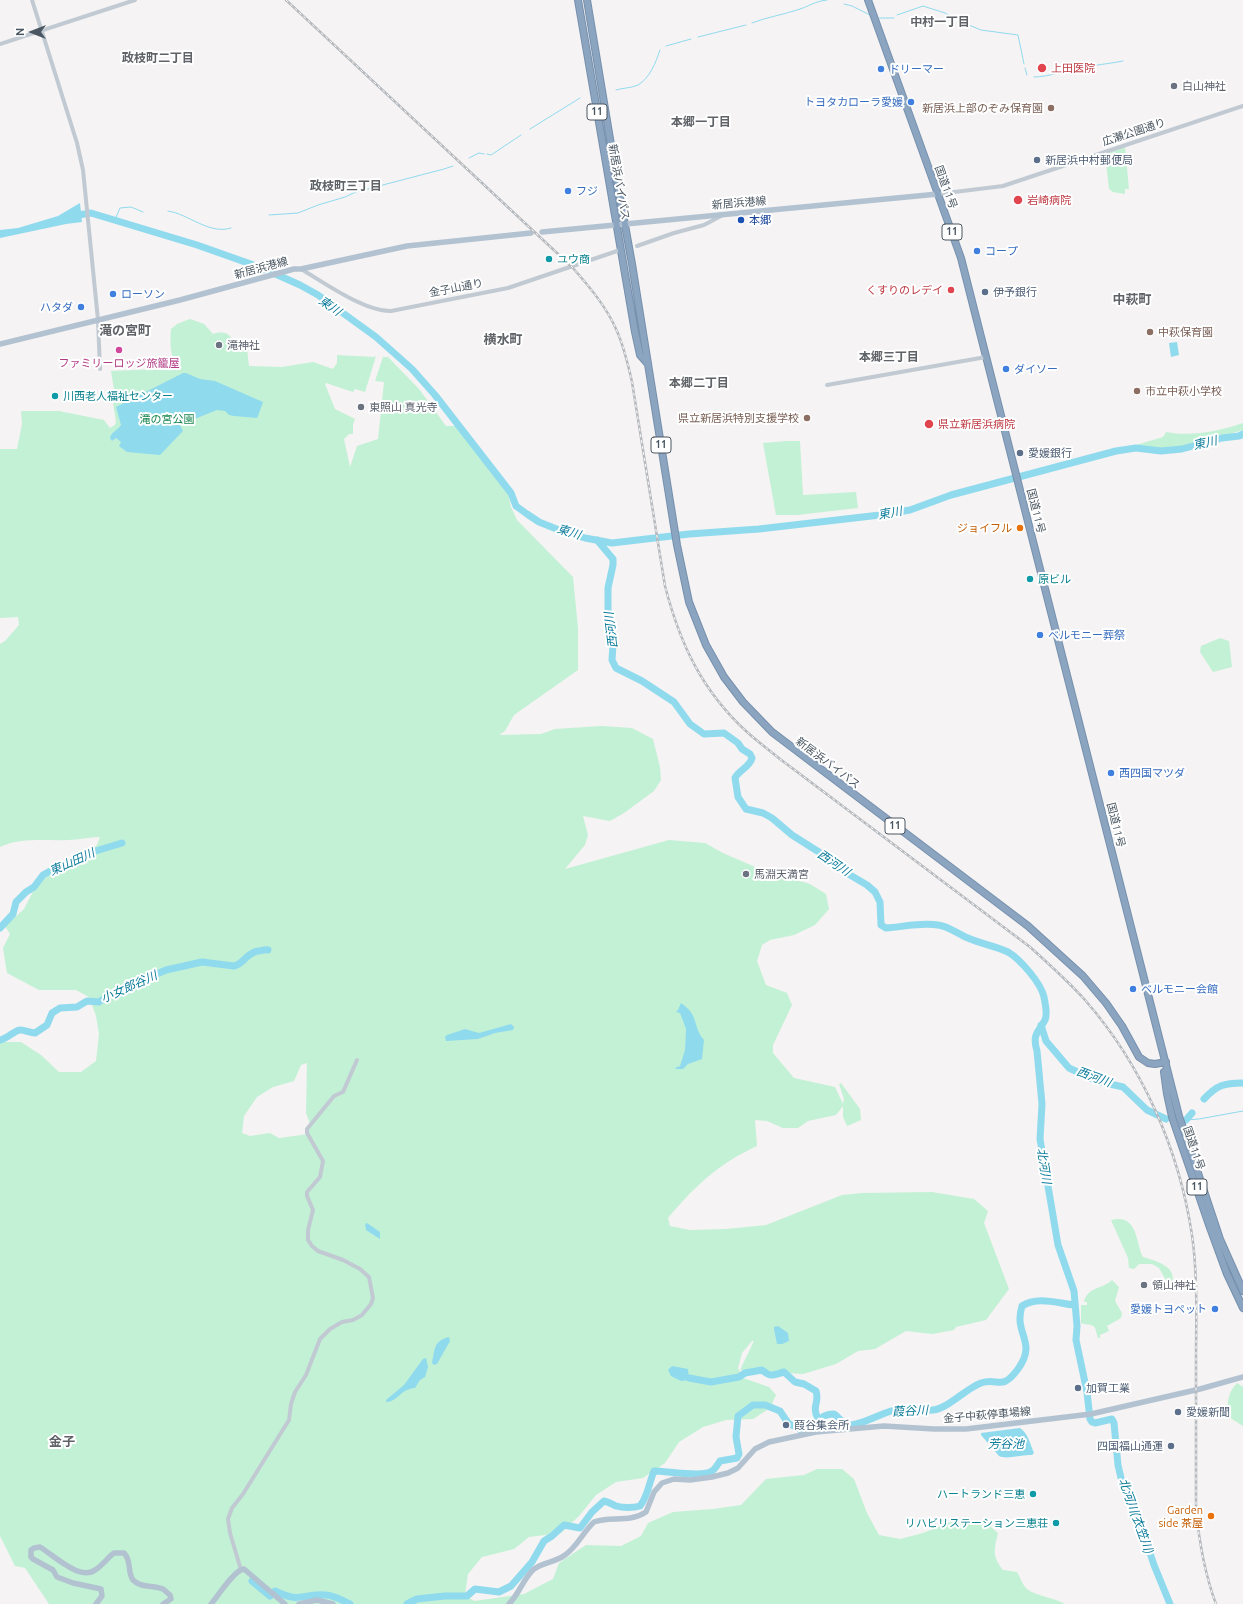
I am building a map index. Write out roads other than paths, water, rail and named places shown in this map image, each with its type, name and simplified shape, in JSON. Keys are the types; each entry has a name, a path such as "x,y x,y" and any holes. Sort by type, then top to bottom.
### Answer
{"highway":[{"name":"新居浜バイパス","path":"578,0 620,250 640,355 648,364"},
{"name":"新居浜バイパス","path":"587,0 677,545 689,602 706,645 724,677 743,702 772,732 1028,926 1053,947 1083,976 1106,1003 1122,1026 1139,1057 1148,1063 1155,1064 1164,1062"},
{"name":"国道11号","path":"868,0 961,258 1159,1035 1172,1117 1227,1274 1243,1308"},
{"name":"国道11号","path":"1164,1062 1179,1116 1220,1239 1243,1291"}],"main road":[{"name":"新居浜港線","path":"542,232 938,194"},
{"name":"新居浜港線","path":"0,344 180,300 294,269 301,269 407,246 531,233"},
{"name":"金子中萩停車場線","path":"509,1604 514,1599 524,1580 535,1569 565,1556 594,1522 626,1519 643,1514 646,1512 654,1492 662,1483 674,1479 690,1480 712,1477 728,1472 738,1468 750,1455 764,1444 816,1432 884,1426 966,1429 1090,1414 1200,1389 1243,1377"},
{"path":"96,1604 102,1596 101,1589 73,1583 57,1577 52,1570 32,1559 31,1550 40,1547 77,1571 88,1574 96,1570 114,1553 124,1553 129,1558 132,1578 138,1584 162,1589 170,1595 171,1599 163,1604"},
{"path":"211,1604 241,1570 244,1569 250,1572 285,1604"},
{"path":"299,1604 318,1600 333,1604"}],"street":[{"path":"32,0 79,150 86,200 98,320 100,369"},
{"path":"0,44 135,0"},
{"name":"広瀬公園通り","path":"938,194 1003,186 1243,106"},
{"path":"637,246 674,233 704,225 723,215"},
{"name":"金子山通り","path":"301,269 361,303 381,311 391,311 508,288 620,250"},
{"path":"827,385 986,356"},
{"path":"241,1570 230,1533 228,1519 232,1508 243,1494 289,1420 291,1404 295,1392 306,1375 320,1339 330,1329 342,1322 353,1320 362,1315 371,1304 373,1298 369,1277 360,1269 343,1260 318,1251 308,1240 308,1230 313,1210 307,1196 307,1192 320,1176 323,1161 307,1133 307,1129 334,1096 343,1092 357,1060"}],"water":[{"path":"80,203 82,222 0,238 0,230 18,228 58,216"},
{"path":"1177,342 1179,355 1171,357 1169,343"},
{"path":"183,373 200,379 215,381 263,402 257,418 229,415 225,411 217,410 192,420 182,420 180,425 183,431 160,455 127,452 119,446 121,442 116,438 112,441 110,438 111,436 121,425 116,407"},
{"path":"681,1003 691,1012 700,1035 704,1040 702,1059 688,1064 683,1069 676,1069 675,1068 680,1066 685,1050 686,1029 680,1013 676,1012"},
{"path":"511,1024 514,1027 513,1030 495,1033 478,1039 446,1041 445,1037 465,1029 479,1033"},
{"path":"367,1223 380,1232 380,1239 366,1230 365,1224"},
{"path":"778,1326 788,1333 789,1341 782,1344 777,1344 774,1327"},
{"path":"449,1337 450,1341 437,1364 434,1365 432,1363 434,1350 437,1344"},
{"path":"426,1358 428,1367 425,1377 420,1380 415,1388 410,1389 393,1400 386,1402 386,1400 404,1385 423,1359"},
{"path":"672,1366 688,1369 689,1380 681,1381 671,1376 668,1370"},
{"name":"芳谷池","path":"1020,1428 1023,1430 1028,1439 1034,1453 1032,1455 1006,1457 999,1456 981,1435 981,1433"}],"waterway":[{"path":"752,23 827,0"},
{"path":"844,4 852,6 870,15"},
{"path":"897,15 923,6 945,13 960,21"},
{"path":"879,18 894,18"},
{"path":"964,23 981,30 1018,35 1024,64"},
{"path":"698,37 746,25"},
{"path":"666,46 691,39"},
{"path":"616,90 636,86 642,82 652,69 660,50"},
{"path":"1034,77 1123,61"},
{"path":"1025,68 1027,75"},
{"path":"530,129 580,98"},
{"path":"487,154 491,155 521,135"},
{"path":"469,158 479,153 484,154"},
{"path":"269,215 298,213 356,192 453,166"},
{"path":"115,220 120,208 131,207 143,212"},
{"path":"168,211 215,229 231,228"},
{"name":"東川","path":"72,216 91,213 197,245 262,268 318,295 376,337 412,369 435,395 511,493 516,506 539,522 564,532 585,538 612,543 689,534 759,529 880,515 910,510 951,495 1116,451 1136,448 1161,451 1182,449 1243,434"},
{"name":"西河川","path":"597,540 613,559 608,588 608,614 609,628 613,644 612,660 616,668 642,681 674,702 690,724 704,734 724,733 750,754 752,758 751,761 735,778 738,797 746,809 763,813 772,818 792,835 830,859 845,872 867,885 875,892 880,902 881,925 886,928 925,924 946,927 973,940 999,948 1013,955 1039,985 1044,997 1046,1011 1045,1020 1035,1037 1042,1104 1040,1139 1058,1245 1074,1291 1077,1326 1076,1340 1087,1392 1090,1419 1095,1423 1112,1419 1114,1423 1118,1465 1121,1478 1140,1523 1154,1565 1170,1604"},
{"name":"東山田川","path":"0,928 13,914 16,902 26,892 34,887 43,875 61,865 73,862 89,853 122,843"},
{"name":"小女郎谷川","path":"0,1040 19,1030 35,1033 47,1025 52,1013 60,1008 77,1007 87,1001 99,1002 109,995 119,994 131,985 166,970 202,962 234,966 254,952 268,950"},
{"name":"西河川","path":"1041,1025 1046,1041 1069,1068 1097,1081 1123,1087 1147,1110 1166,1119"},
{"name":"西河川","path":"1204,1099 1221,1086 1226,1084 1243,1083"},
{"path":"1186,1120 1243,1111"},
{"name":"西河川","path":"1186,1120 1192,1113"},
{"name":"葭谷川","path":"407,1604 417,1599 445,1596 467,1596 475,1589 499,1592 511,1586 532,1562 544,1541 564,1525 580,1528 592,1512 604,1501 622,1507 640,1506 647,1494 654,1471 694,1474 708,1473 713,1470 720,1461 737,1458 739,1454 736,1437 738,1416 753,1405 765,1405 780,1411 788,1423 801,1430 808,1430 820,1419 830,1414 834,1414 844,1423 851,1425 896,1410 939,1409 969,1389 981,1383 1004,1382 1008,1380 1018,1369 1024,1359 1026,1351 1026,1344 1020,1324 1022,1306 1034,1301 1074,1305"},
{"path":"689,1378 711,1382 739,1377 745,1373 762,1370 770,1375 784,1372 795,1382 804,1384 816,1391 817,1398 815,1410 818,1419"},
{"path":"252,1581 270,1596 275,1591 290,1597 329,1595 350,1604"}],"railway":[{"path":"286,0 572,267 590,288 612,320 621,342 632,382 665,586 678,628 686,647 705,683 717,700 759,743 1037,953 1085,1000 1124,1052 1155,1110 1167,1140 1178,1171 1192,1235 1196,1299 1196,1508 1203,1556 1208,1580 1216,1604"}],"place":[{"name":"上田医院","path":"1042,68"},
{"name":"ドリーマー","path":"881,69"},
{"name":"白山神社","path":"1174,86"},
{"name":"トヨタカローラ愛媛","path":"911,102"},
{"name":"新居浜上部のぞみ保育園","path":"1051,108"},
{"name":"新居浜中村郵便局","path":"1037,160"},
{"name":"フジ","path":"568,191"},
{"name":"岩崎病院","path":"1018,200"},
{"name":"本郷","path":"741,220"},
{"name":"コープ","path":"977,251"},
{"name":"ユウ商","path":"549,259"},
{"name":"くすりのレデイ","path":"951,290"},
{"name":"伊予銀行","path":"985,292"},
{"name":"ローソン","path":"113,294"},
{"name":"ハタダ","path":"81,307"},
{"name":"中萩保育園","path":"1150,332"},
{"name":"滝神社","path":"219,345"},
{"name":"ファミリーロッジ旅籠屋","path":"119,350"},
{"name":"ダイソー","path":"1006,369"},
{"name":"市立中萩小学校","path":"1137,391"},
{"name":"川西老人福祉センター","path":"55,396"},
{"name":"東照山 真光寺","path":"361,407"},
{"name":"県立新居浜特別支援学校","path":"807,418"},
{"name":"県立新居浜病院","path":"929,424"},
{"name":"愛媛銀行","path":"1020,453"},
{"name":"ジョイフル","path":"1020,528"},
{"name":"原ビル","path":"1030,579"},
{"name":"ベルモニー葬祭","path":"1040,635"},
{"name":"西四国マツダ","path":"1111,773"},
{"name":"馬淵天満宮","path":"746,874"},
{"name":"ベルモニー会館","path":"1133,989"},
{"name":"領山神社","path":"1144,1285"},
{"name":"愛媛トヨペット","path":"1215,1309"},
{"name":"加賀工業","path":"1078,1388"},
{"name":"愛媛新聞","path":"1178,1412"},
{"name":"葭谷集会所","path":"786,1425"},
{"name":"四国福山通運","path":"1171,1446"},
{"name":"ハートランド三恵","path":"1033,1494"},
{"name":"Garden side 茶屋","path":"1211,1516"},
{"name":"リハビリステーション三恵荘","path":"1056,1523"}],"district":[{"name":"中村一丁目","path":"940,22"},
{"name":"政枝町二丁目","path":"158,58"},
{"name":"本郷一丁目","path":"701,122"},
{"name":"政枝町三丁目","path":"346,186"},
{"name":"中萩町","path":"1132,300"},
{"name":"滝の宮町","path":"125,331"},
{"name":"横水町","path":"503,340"},
{"name":"本郷三丁目","path":"889,357"},
{"name":"本郷二丁目","path":"699,383"},
{"name":"金子","path":"62,1442"}],"park label":[{"name":"滝の宮公園","path":"167,419"}],"water label":[{"name":"北河川","path":"1044,1166"},
{"name":"北河川(衣笠川)","path":"1136,1516"}]}
